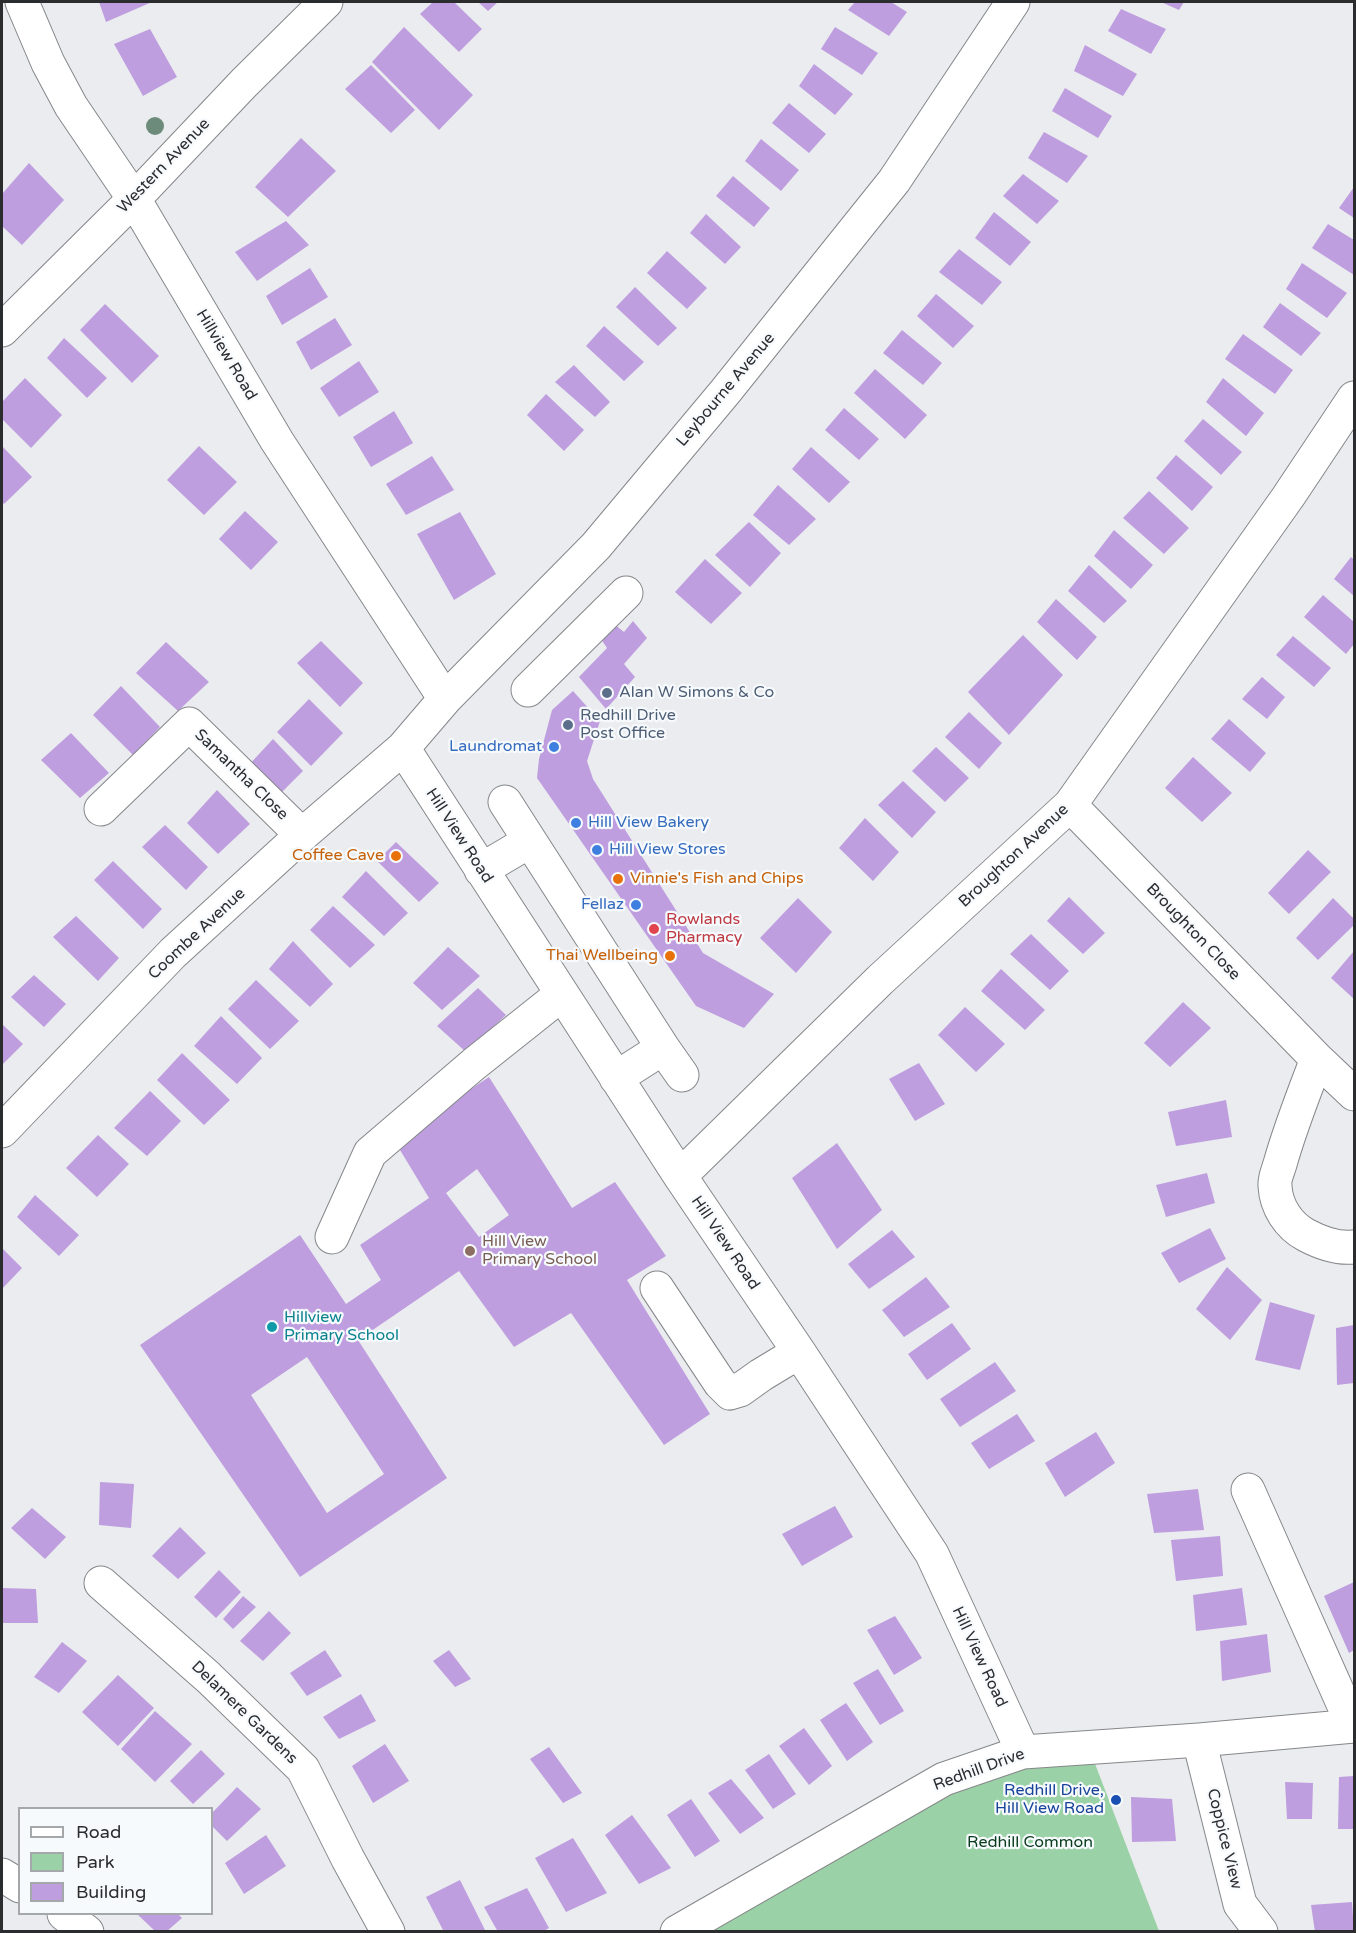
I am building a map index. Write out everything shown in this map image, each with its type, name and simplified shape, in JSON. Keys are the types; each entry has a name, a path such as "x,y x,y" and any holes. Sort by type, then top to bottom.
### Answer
{"street":[{"name":"Hillview Road","path":"22,2 48,63 71,106 134,199 277,441 445,699"},
{"name":"Western Avenue","path":"2,330 134,199 326,2"},
{"name":"Leybourne Avenue","path":"403,748 445,699 596,546 777,328 894,181 1012,2"},
{"name":"Broughton Avenue","path":"680,1176 880,980 1070,806 1288,497 1354,398"},
{"path":"528,690 626,592"},
{"name":"Samantha Close","path":"101,809 189,724 302,835"},
{"name":"Coombe Avenue","path":"2,1131 173,953 302,835 403,748"},
{"name":"Hill View Road","path":"403,748 680,1176 932,1554 1023,1752"},
{"path":"505,802 682,1075"},
{"name":"Broughton Close","path":"1070,806 1354,1094"},
{"path":"481,870 530,842"},
{"path":"333,1237 370,1153 474,1064 562,994"},
{"path":"616,1078 663,1048"},
{"path":"1317,1059 1286,1143 1275,1185 1286,1219 1300,1232 1336,1247 1354,1246"},
{"path":"657,1288 720,1383 730,1393 740,1390 799,1352"},
{"path":"1248,1491 1354,1726"},
{"name":"Delamere Gardens","path":"101,1583 208,1677 303,1769 388,1932"},
{"name":"Redhill Drive","path":"677,1932 944,1779 1023,1752 1199,1740 1354,1726"},
{"name":"Coppice View","path":"1199,1740 1240,1904 1261,1932"},
{"path":"2,1875 18,1885"},
{"path":"65,1915 87,1932"}],"green space":[{"name":"Redhill Common","path":"1089,1748 1159,1931 677,1932 944,1779"}],"building":[{"path":"99,2 152,2 106,22"},
{"path":"433,2 454,2 482,29 459,52 420,14"},
{"path":"478,2 498,2 488,11"},
{"path":"855,2 891,2 907,12 889,36 848,10"},
{"path":"1161,2 1184,2 1179,10"},
{"path":"1121,9 1166,29 1151,54 1108,31"},
{"path":"404,27 473,95 439,130 372,62"},
{"path":"835,27 878,53 862,75 821,49"},
{"path":"150,29 177,77 143,96 114,44"},
{"path":"1085,45 1137,74 1123,96 1074,71"},
{"path":"814,64 853,94 835,115 799,86"},
{"path":"371,65 415,110 391,133 345,89"},
{"path":"1065,88 1112,116 1098,138 1052,111"},
{"path":"789,103 826,134 809,153 772,123"},
{"path":"1044,132 1088,156 1067,183 1028,158"},
{"path":"301,138 336,171 288,217 255,187"},
{"path":"761,139 799,170 781,191 745,161"},
{"path":"29,163 64,200 22,245 2,226 2,194"},
{"path":"1023,174 1059,201 1037,224 1003,196"},
{"path":"733,176 770,208 754,227 716,196"},
{"path":"1354,187 1354,218 1339,208"},
{"path":"994,212 1031,242 1010,266 975,238"},
{"path":"706,214 741,247 725,264 690,233"},
{"path":"286,221 309,245 257,281 235,252"},
{"path":"1328,224 1354,240 1354,275 1312,248"},
{"path":"959,249 1002,282 982,305 939,272"},
{"path":"667,251 707,288 687,309 647,273"},
{"path":"1302,263 1347,293 1327,318 1286,289"},
{"path":"310,268 328,297 282,325 266,296"},
{"path":"635,287 677,328 658,346 616,307"},
{"path":"936,294 974,326 953,348 917,316"},
{"path":"1280,303 1321,333 1301,356 1263,327"},
{"path":"105,304 159,356 132,383 80,330"},
{"path":"335,318 352,345 311,370 296,342"},
{"path":"604,326 644,362 624,381 586,346"},
{"path":"902,330 942,363 923,385 883,353"},
{"path":"1243,334 1293,370 1275,394 1225,359"},
{"path":"64,338 107,378 87,398 47,358"},
{"path":"359,361 379,392 339,417 320,388"},
{"path":"574,365 610,402 595,417 555,382"},
{"path":"875,369 927,415 905,439 854,393"},
{"path":"25,378 62,415 31,448 2,419 2,402"},
{"path":"1223,378 1264,413 1246,436 1206,402"},
{"path":"546,394 584,430 564,451 527,415"},
{"path":"844,408 879,439 859,460 825,430"},
{"path":"394,411 413,443 371,467 353,437"},
{"path":"1203,419 1242,452 1221,475 1184,441"},
{"path":"2,446 32,477 4,504 2,502"},
{"path":"199,446 237,482 204,515 167,480"},
{"path":"811,447 850,482 829,503 792,469"},
{"path":"1176,455 1213,487 1192,511 1156,478"},
{"path":"432,456 454,490 406,515 386,484"},
{"path":"778,485 816,519 789,545 753,515"},
{"path":"1149,491 1189,528 1164,554 1123,518"},
{"path":"245,511 278,542 251,570 219,539"},
{"path":"460,512 496,574 454,600 417,534"},
{"path":"749,522 781,553 750,587 715,555"},
{"path":"1114,530 1153,565 1131,589 1094,556"},
{"path":"1351,557 1354,560 1354,596 1334,579"},
{"path":"705,559 742,593 711,624 675,592"},
{"path":"1089,565 1127,601 1104,623 1068,591"},
{"path":"1323,595 1354,622 1354,644 1346,654 1304,617"},
{"path":"1056,599 1097,637 1077,660 1037,622"},
{"name":"Alan W Simons & Co","path":"633,621 647,638 624,664 635,677 606,709 579,677 607,648 601,639 614,624 624,632"},
{"path":"1023,635 1063,675 1009,735 968,692"},
{"path":"1293,636 1331,668 1314,687 1276,655"},
{"path":"321,641 363,683 340,707 297,663"},
{"path":"166,642 209,682 178,711 136,673"},
{"path":"1262,677 1285,697 1267,719 1242,699"},
{"path":"121,686 160,727 133,755 93,715"},
{"path":"573,691 600,721 587,761 593,779 703,953 774,994 744,1028 696,1006 537,778 539,759 552,710"},
{"path":"309,699 343,733 311,766 277,732"},
{"path":"969,712 1002,743 979,769 945,737"},
{"path":"1229,719 1266,753 1250,772 1211,739"},
{"path":"71,733 109,773 80,798 41,760"},
{"path":"273,739 303,771 276,798 246,768"},
{"path":"936,747 969,778 945,802 912,771"},
{"path":"1193,757 1232,793 1202,822 1165,788"},
{"path":"903,781 936,812 912,838 878,805"},
{"path":"217,790 250,824 218,854 187,823"},
{"path":"865,818 899,852 873,881 839,848"},
{"path":"165,825 208,867 186,890 142,847"},
{"path":"396,842 439,883 419,902 377,861"},
{"path":"1308,850 1331,872 1289,914 1268,893"},
{"path":"113,861 162,909 143,929 94,880"},
{"path":"366,871 408,913 384,936 342,897"},
{"path":"1069,897 1105,933 1083,954 1047,921"},
{"path":"798,898 832,932 796,973 760,938"},
{"path":"1333,898 1354,919 1354,925 1318,960 1296,938"},
{"path":"333,906 375,945 350,968 310,930"},
{"path":"76,916 119,958 98,981 53,937"},
{"path":"1031,934 1069,971 1050,990 1010,954"},
{"path":"293,941 333,984 310,1007 269,969"},
{"path":"448,947 480,976 442,1010 413,983"},
{"path":"1354,951 1354,999 1331,978"},
{"path":"1001,969 1045,1010 1025,1030 981,991"},
{"path":"34,975 66,1004 44,1027 11,997"},
{"path":"256,980 299,1021 270,1049 228,1009"},
{"path":"478,988 506,1015 466,1052 437,1026"},
{"path":"1183,1002 1211,1028 1170,1067 1144,1043"},
{"path":"965,1007 1005,1044 976,1072 938,1035"},
{"path":"221,1016 262,1058 237,1084 194,1046"},
{"path":"2,1024 23,1044 2,1065"},
{"path":"182,1053 230,1100 204,1125 157,1080"},
{"path":"919,1063 945,1104 915,1121 889,1079"},
{"name":"Hillview Primary School","path":"489,1077 572,1208 615,1182 666,1256 627,1280 710,1414 664,1445 571,1313 514,1347 459,1271 358,1340 447,1478 300,1577 140,1345 300,1235 346,1304 381,1280 360,1245 429,1198 394,1140","holes":["477,1169 509,1215 479,1237 446,1193","307,1357 384,1474 327,1513 251,1395"]},
{"path":"150,1091 181,1121 147,1156 114,1128"},
{"path":"1226,1100 1232,1137 1176,1146 1168,1112"},
{"path":"98,1135 129,1164 97,1197 66,1168"},
{"path":"837,1143 882,1210 837,1249 792,1178"},
{"path":"1207,1173 1215,1203 1166,1217 1156,1185"},
{"path":"35,1195 79,1235 59,1256 17,1217"},
{"path":"1210,1228 1226,1259 1179,1283 1161,1253"},
{"path":"892,1230 915,1257 869,1289 848,1264"},
{"path":"2,1248 22,1268 2,1289"},
{"path":"1227,1267 1262,1300 1230,1340 1196,1309"},
{"path":"926,1277 950,1307 904,1337 882,1310"},
{"path":"1270,1302 1315,1315 1300,1370 1255,1360"},
{"path":"952,1323 971,1349 927,1380 908,1354"},
{"path":"1354,1325 1354,1383 1337,1385 1336,1328"},
{"path":"995,1362 1016,1391 960,1427 940,1399"},
{"path":"1017,1414 1035,1441 989,1469 971,1443"},
{"path":"1096,1432 1115,1463 1065,1497 1045,1463"},
{"path":"100,1482 134,1484 131,1528 99,1525"},
{"path":"1198,1489 1204,1530 1154,1533 1147,1494"},
{"path":"835,1506 853,1537 802,1566 782,1534"},
{"path":"32,1508 66,1537 45,1559 11,1528"},
{"path":"180,1527 206,1553 178,1579 152,1556"},
{"path":"1220,1536 1223,1576 1176,1581 1171,1540"},
{"path":"219,1570 241,1592 216,1618 194,1597"},
{"path":"1354,1582 1354,1650 1349,1653 1324,1596"},
{"path":"2,1588 36,1589 38,1623 2,1623"},
{"path":"1242,1588 1247,1625 1196,1631 1193,1595"},
{"path":"243,1596 256,1607 233,1629 223,1619"},
{"path":"269,1611 291,1633 263,1661 240,1641"},
{"path":"895,1616 922,1658 894,1675 867,1630"},
{"path":"1267,1634 1271,1672 1222,1681 1220,1641"},
{"path":"62,1642 87,1661 59,1693 34,1677"},
{"path":"325,1650 342,1676 307,1696 290,1673"},
{"path":"449,1650 471,1679 455,1687 433,1661"},
{"path":"878,1669 904,1711 880,1725 853,1683"},
{"path":"118,1675 154,1708 118,1746 82,1712"},
{"path":"361,1694 376,1721 339,1739 323,1717"},
{"path":"846,1703 873,1742 847,1761 820,1720"},
{"path":"155,1711 192,1744 155,1782 121,1749"},
{"path":"804,1728 832,1766 809,1785 779,1746"},
{"path":"385,1744 409,1781 373,1803 352,1766"},
{"path":"549,1747 582,1793 563,1803 530,1759"},
{"path":"201,1750 225,1774 193,1804 170,1781"},
{"path":"769,1754 796,1794 773,1809 745,1770"},
{"path":"1354,1776 1354,1829 1338,1829 1339,1777"},
{"path":"731,1779 764,1818 740,1834 708,1793"},
{"path":"1285,1782 1313,1783 1312,1819 1287,1819"},
{"path":"237,1787 261,1809 227,1841 213,1827 213,1812"},
{"path":"1131,1797 1172,1799 1176,1841 1132,1842"},
{"path":"691,1799 720,1841 695,1857 667,1815"},
{"path":"632,1815 671,1868 639,1884 605,1835"},
{"path":"266,1835 286,1866 244,1894 225,1863"},
{"path":"573,1838 607,1893 566,1912 535,1858"},
{"path":"460,1880 486,1932 444,1932 426,1897"},
{"path":"527,1888 549,1928 542,1932 498,1932 484,1907"},
{"path":"1352,1902 1354,1932 1315,1932 1311,1905"},
{"path":"138,1915 179,1915 182,1918 166,1932 156,1932"}],"place":[{"name":"Alan W Simons & Co","path":"607,693"},
{"name":"Redhill Drive Post Office","path":"568,725"},
{"name":"Laundromat","path":"554,747"},
{"name":"Hill View Bakery","path":"576,823"},
{"name":"Hill View Stores","path":"597,850"},
{"name":"Coffee Cave","path":"396,856"},
{"name":"Vinnie's Fish and Chips","path":"618,879"},
{"name":"Fellaz","path":"636,905"},
{"name":"Rowlands Pharmacy","path":"654,929"},
{"name":"Thai Wellbeing","path":"670,956"},
{"name":"Hill View Primary School","path":"470,1251"},
{"name":"Hillview Primary School","path":"272,1327"},
{"name":"Redhill Drive, Hill View Road","path":"1116,1800"}]}
